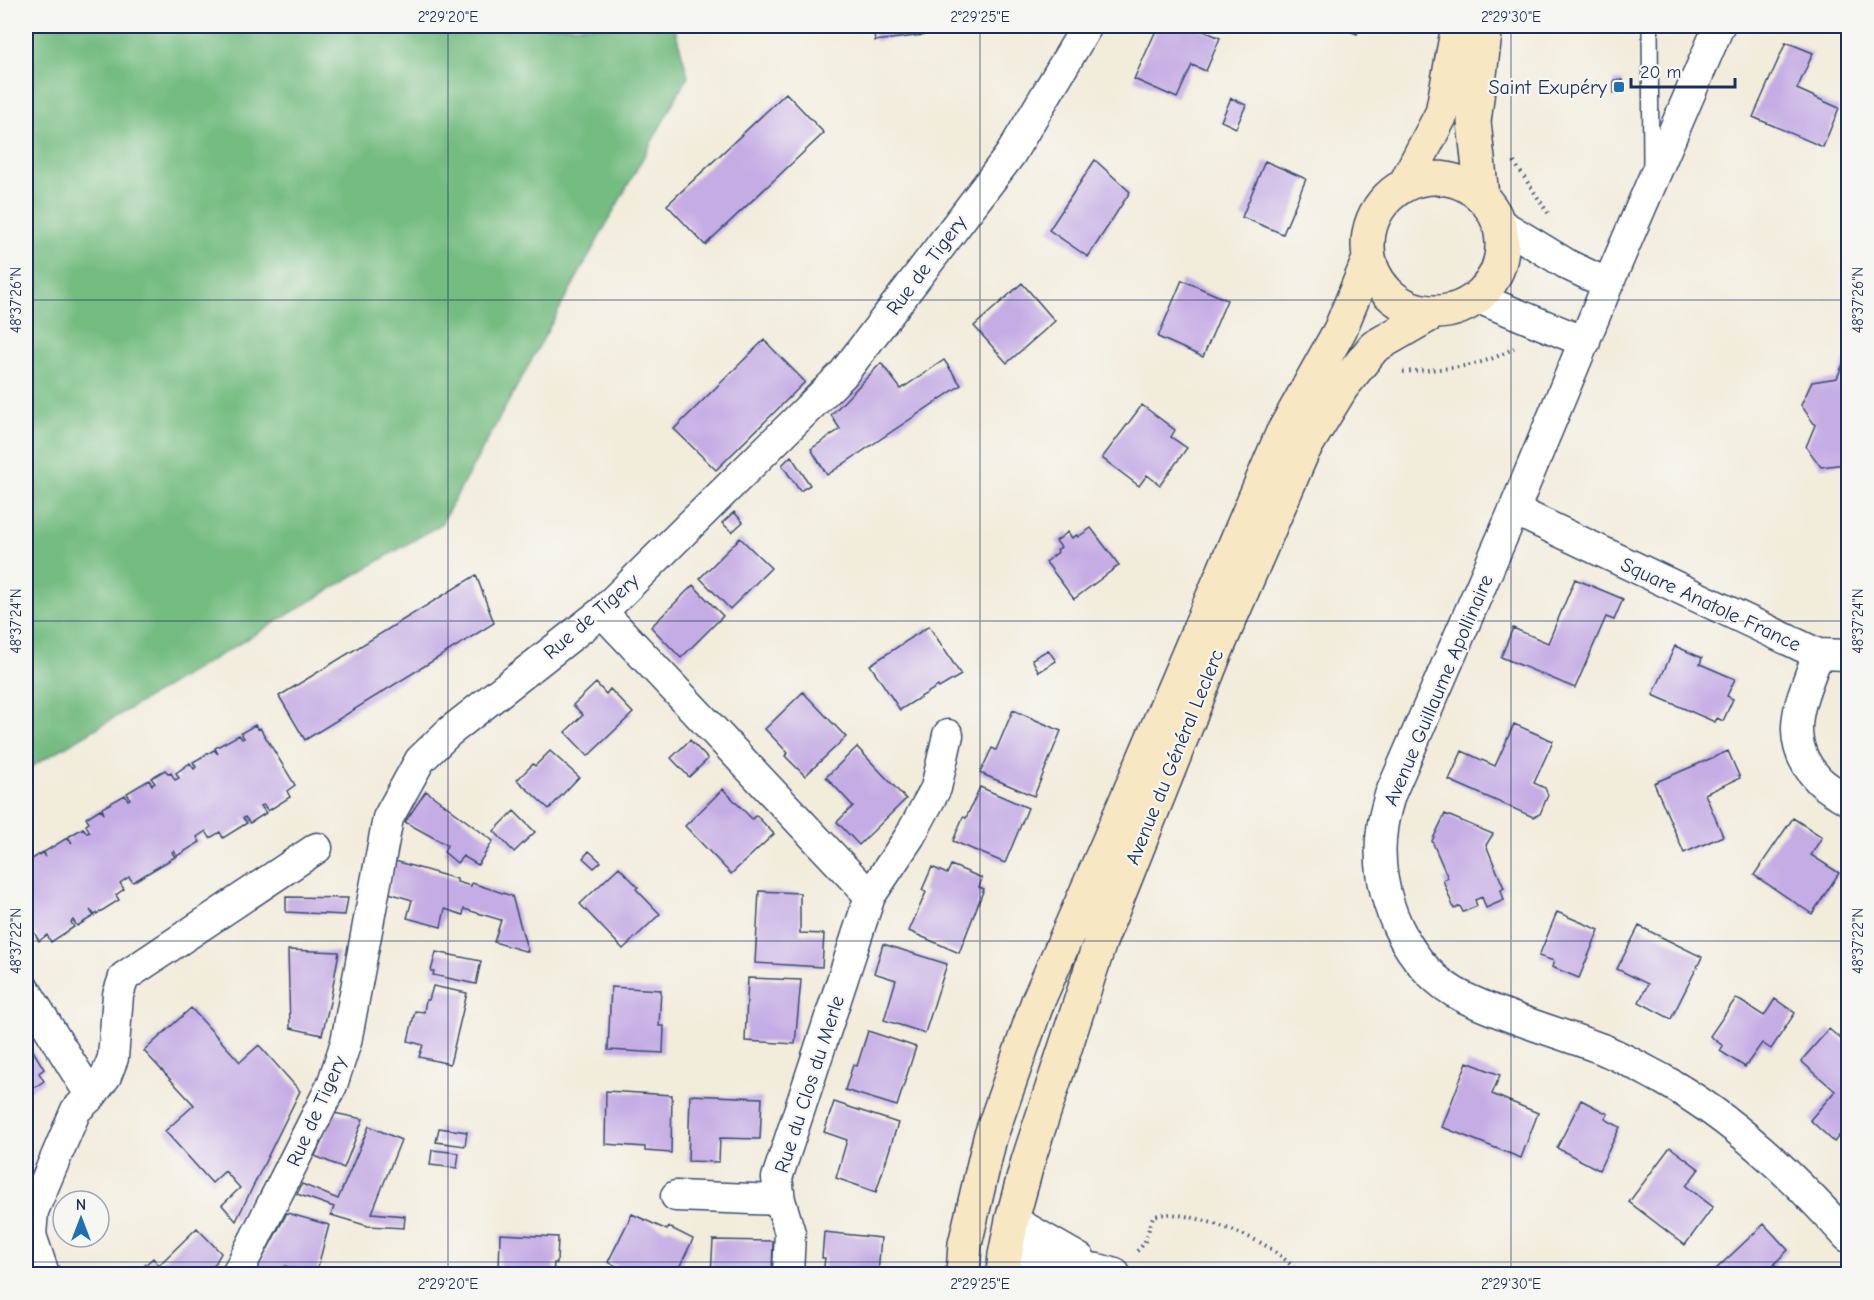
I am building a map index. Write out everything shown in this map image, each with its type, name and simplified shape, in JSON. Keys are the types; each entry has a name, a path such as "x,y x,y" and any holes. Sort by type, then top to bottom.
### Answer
{"main road":[{"name":"Avenue du Général Leclerc","path":"1405,184 1442,113 1458,26"},
{"name":"Avenue du Général Leclerc","path":"1482,196 1474,122 1486,26"},
{"name":"Avenue du Général Leclerc","path":"1425,178 1445,178 1465,184 1482,196 1492,208 1499,223 1503,243 1500,263 1492,282 1478,297 1457,308 1433,312 1415,310 1398,302 1385,291 1374,276 1369,259 1368,236 1374,215 1387,197 1405,184 1425,178"},
{"name":"Avenue du Général Leclerc","path":"1369,259 1340,330 1282,434 1038,1001 990,1137 965,1244 986,1270 1012,1220 1028,1161 1100,942 1217,649 1303,451 1342,387 1374,347 1433,312"}],"street":[{"name":"Rue de Tigery","path":"237,1275 332,1085 346,1042 388,818 420,760 448,732 602,612 843,374 1010,156 1088,26"},
{"name":"Avenue Guillaume Apollinaire","path":"1719,26 1608,284 1515,510 1390,795 1381,831 1382,872 1388,903 1400,932 1418,961 1464,998 1604,1050 1664,1080 1717,1114 1762,1151 1815,1200 1848,1237"},
{"path":"1499,223 1570,266 1608,284"},
{"path":"1478,297 1585,342"},
{"name":"Square Anatole France","path":"1515,510 1818,654 1798,708 1796,731 1800,750 1807,765 1819,781 1848,800"},
{"path":"602,612 870,896"},
{"path":"1818,654 1848,655"},
{"name":"Rue du Clos du Merle","path":"788,1275 790,1233 780,1200 777,1178 870,896 910,836 936,788 948,735"},
{"path":"44,1275 31,1234 29,1215 76,1110 91,1096 106,1076 113,1058 118,995 124,977 317,848"},
{"path":"26,991 91,1096"},
{"path":"676,1196 780,1200"},
{"path":"1012,1220 1107,1272"},
{"path":"986,1270 1107,1272"}],"lane":[{"path":"1650,26 1651,183"}],"path":[{"path":"1511,154 1514,163 1565,237 1557,258"},
{"path":"1395,373 1452,370 1502,356 1525,342 1534,321"},
{"path":"1135,1252 1144,1245 1153,1217 1162,1213 1207,1222 1248,1237 1287,1261 1300,1275"}],"green space":[{"path":"26,26 674,26 688,76 441,524 26,770"}],"building":[{"path":"873,26 922,26 923,35 875,41"},
{"path":"1158,26 1193,26 1220,38 1206,71 1192,65 1177,98 1134,79"},
{"path":"1337,26 1361,26 1357,34"},
{"path":"1786,42 1813,53 1797,89 1839,108 1823,147 1753,117"},
{"path":"1614,80 1623,80 1623,93 1614,93"},
{"path":"786,93 824,133 705,245 667,205"},
{"path":"1231,98 1246,105 1236,128 1221,121"},
{"path":"1095,160 1130,192 1088,257 1049,230"},
{"path":"1265,161 1306,179 1283,234 1242,217"},
{"path":"1182,280 1227,300 1203,357 1158,337"},
{"path":"1022,283 1055,321 1007,363 974,326"},
{"path":"764,340 805,382 716,470 674,429"},
{"path":"1848,357 1848,407 1841,423 1848,433 1848,456 1845,464 1821,467 1806,447 1815,425 1801,405 1812,382 1837,378"},
{"path":"944,360 961,385 827,475 811,449 840,429 831,415 881,363 901,389"},
{"path":"1142,405 1175,430 1171,437 1187,448 1160,485 1147,475 1139,486 1102,458"},
{"path":"791,456 810,485 800,491 782,465"},
{"path":"734,512 743,522 732,532 722,523"},
{"path":"1091,528 1119,565 1074,599 1046,562 1061,547 1056,541 1068,532 1072,538 1077,535 1078,537"},
{"path":"740,538 771,568 730,609 700,578"},
{"path":"476,575 494,623 305,740 279,696"},
{"path":"1575,579 1623,599 1614,620 1606,617 1575,688 1501,657 1513,628 1548,643"},
{"path":"693,585 723,616 681,658 651,627"},
{"path":"929,626 961,675 939,688 938,686 900,710 870,665"},
{"path":"1675,646 1702,658 1700,664 1735,679 1727,696 1733,699 1723,721 1717,718 1715,722 1653,695"},
{"path":"1048,650 1056,661 1039,672 1032,659"},
{"path":"596,683 606,694 610,689 633,713 588,756 565,732 583,715 573,705"},
{"path":"803,692 846,737 805,776 785,756 788,753 765,729"},
{"path":"1013,710 1061,731 1034,796 980,773 992,748 996,750"},
{"path":"1514,724 1553,741 1534,783 1545,788 1548,795 1540,814 1533,817 1449,780 1462,751 1495,766"},
{"path":"255,725 258,729 260,728 295,785 287,791 290,797 268,811 264,805 261,806 266,813 250,823 245,817 243,818 247,823 223,838 220,832 210,838 206,831 197,837 200,842 177,856 174,851 172,852 175,857 133,882 129,877 120,883 124,889 116,895 119,900 95,915 90,910 94,916 77,926 73,920 71,922 74,927 51,942 47,935 39,941 26,918 26,863 43,852 46,858 44,852 67,838 72,843 68,837 83,828 87,833 90,832 86,825 89,823 86,818 100,809 104,814 102,808 125,795 128,800 130,799 127,793 149,780 152,785 155,783 151,778 165,770 171,773 175,780 179,778 176,773 190,763 194,769 196,767 193,762 214,750 218,754 215,748 239,735 242,739 244,738 241,733"},
{"path":"690,740 708,759 689,777 671,758"},
{"path":"857,747 906,799 859,845 837,822 853,806 826,777"},
{"path":"550,751 579,777 549,809 517,780"},
{"path":"1728,751 1740,778 1705,794 1723,836 1684,853 1654,783"},
{"path":"980,787 1028,808 1005,863 953,841"},
{"path":"723,789 752,819 756,815 774,834 731,874 685,826"},
{"path":"426,791 493,841 478,865 463,856 457,863 444,852 447,845 405,822"},
{"path":"514,811 535,832 514,852 494,831"},
{"path":"1445,814 1493,834 1486,845 1504,888 1501,890 1504,900 1486,908 1482,897 1475,900 1477,906 1463,912 1460,906 1454,909 1443,880 1448,878 1432,841"},
{"path":"1793,818 1822,837 1811,855 1839,873 1812,914 1754,875"},
{"path":"589,851 601,862 594,868 583,858"},
{"path":"395,861 457,879 457,882 471,886 472,883 512,896 528,952 494,942 501,920 464,909 463,915 445,909 441,927 407,918 412,900 389,893"},
{"path":"951,865 982,878 979,887 984,889 959,953 909,931 926,892 922,890 932,867 947,874"},
{"path":"619,867 660,914 623,949 580,904"},
{"path":"759,891 800,893 800,933 824,934 822,967 755,963"},
{"path":"286,897 348,898 345,915 286,912"},
{"path":"1557,912 1599,930 1579,978 1552,967 1554,961 1539,956"},
{"path":"1639,926 1702,957 1671,1019 1639,1002 1648,984 1617,969"},
{"path":"883,944 947,964 925,1033 884,1020 896,980 874,973"},
{"path":"288,950 339,952 322,1035 290,1028"},
{"path":"436,952 481,961 476,984 433,975 434,971 431,971"},
{"path":"748,978 801,980 795,1044 745,1041"},
{"path":"433,986 467,993 450,1064 419,1057 423,1045 408,1041 415,1011 424,1012 426,1000 429,1000"},
{"path":"611,987 661,990 659,1026 664,1026 663,1053 608,1050"},
{"path":"1736,998 1764,1016 1775,999 1795,1013 1771,1049 1762,1043 1745,1067 1720,1051 1723,1046 1710,1036"},
{"path":"191,1008 240,1062 259,1045 300,1091 236,1221 222,1205 240,1188 225,1171 212,1183 165,1131 194,1105 144,1051"},
{"path":"1829,1029 1848,1045 1848,1125 1834,1142 1810,1120 1835,1091 1801,1061"},
{"path":"868,1031 916,1047 897,1106 845,1090 853,1065 857,1066"},
{"path":"26,1039 44,1069 39,1073 44,1081 26,1093"},
{"path":"1467,1062 1500,1075 1492,1094 1538,1113 1521,1158 1442,1127"},
{"path":"606,1091 672,1095 671,1153 645,1151 645,1147 605,1144"},
{"path":"690,1095 762,1098 760,1139 720,1138 719,1162 688,1161"},
{"path":"1581,1100 1608,1114 1605,1119 1620,1127 1599,1170 1557,1148"},
{"path":"834,1102 898,1123 876,1192 836,1178 847,1140 824,1132"},
{"path":"334,1113 363,1119 344,1168 315,1156"},
{"path":"369,1126 401,1140 372,1213 405,1216 404,1228 368,1226 331,1215 334,1207 297,1194 302,1184 338,1199"},
{"path":"439,1128 467,1132 465,1146 436,1142"},
{"path":"1670,1147 1699,1169 1686,1186 1713,1207 1685,1245 1629,1202"},
{"path":"432,1150 459,1153 457,1168 430,1165"},
{"path":"287,1213 329,1225 316,1274 285,1266 280,1274 254,1274"},
{"path":"632,1214 667,1230 669,1227 693,1239 676,1274 632,1274 608,1262"},
{"path":"1764,1224 1788,1250 1774,1264 1783,1274 1717,1274 1714,1271"},
{"path":"197,1228 221,1253 209,1274 135,1274 153,1258 159,1265"},
{"path":"824,1232 881,1238 878,1274 823,1274"},
{"path":"500,1234 558,1237 557,1263 554,1263 553,1274 499,1274"},
{"path":"713,1240 773,1241 772,1274 711,1274"}],"place":[{"name":"Saint Exupéry","path":"1619,87"}]}
